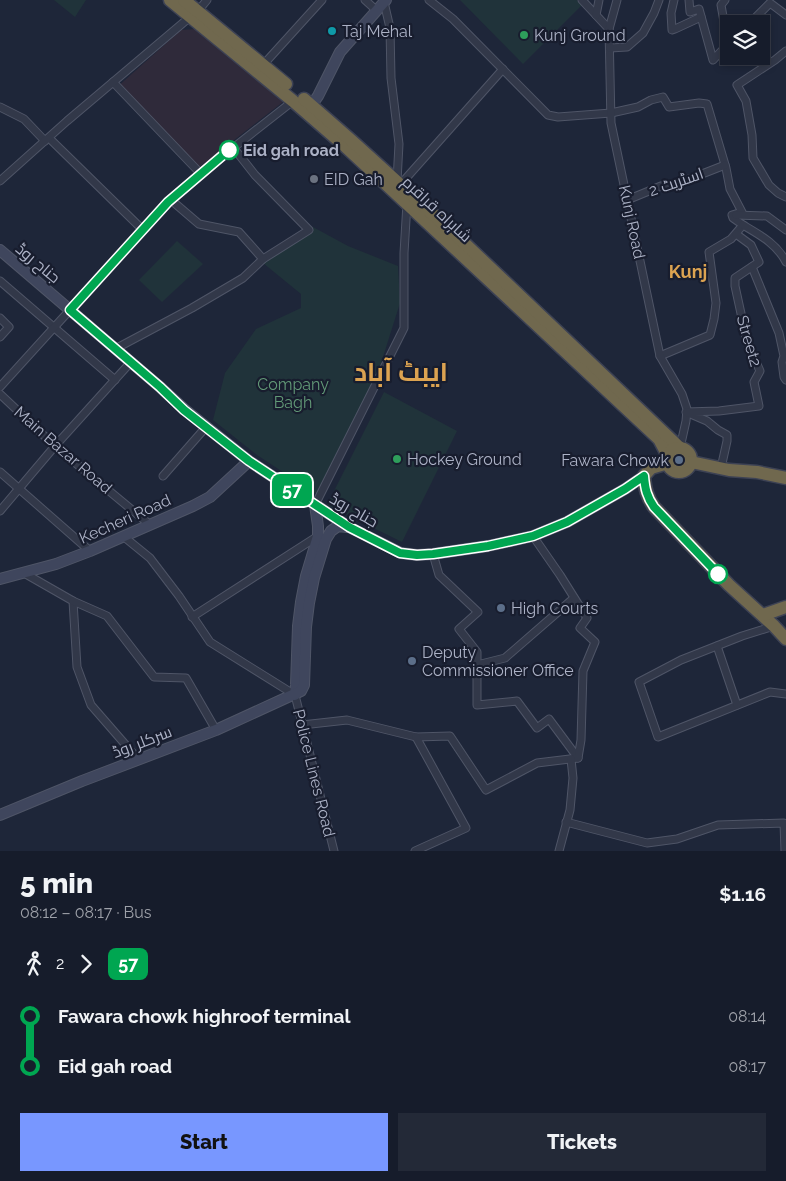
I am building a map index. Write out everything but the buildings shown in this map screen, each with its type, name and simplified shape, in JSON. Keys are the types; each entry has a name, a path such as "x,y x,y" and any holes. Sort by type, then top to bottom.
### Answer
{"highway":[{"name":"شاہراہ قراقرم","path":"170,0 194,14 263,65 398,183 487,264 680,448 690,454 691,462"},
{"name":"شاہراہ قراقرم","path":"184,0 194,14 407,203 659,439 668,460"},
{"path":"680,448 672,450 668,460 651,468 644,476 648,497 654,507 786,639"},
{"path":"668,460 672,470 680,472 687,469 691,462 786,478"},
{"path":"763,615 786,607"}],"main road":[{"path":"311,106 340,52 385,1"},
{"name":"جناح روڈ","path":"0,250 160,387 184,410 249,461 349,527 400,553 433,554 488,546 533,536 567,522 644,476"},
{"name":"Kecheri Road","path":"0,579 56,564 90,551 210,497 249,461"},
{"path":"315,505 322,538"},
{"path":"295,695 298,626 306,576 330,523 337,519"},
{"path":"322,538 338,526 349,527"},
{"name":"سرکلر روڈ","path":"0,815 82,781 216,730 295,695"}],"street":[{"path":"0,181 194,14 207,0"},
{"path":"263,65 322,0"},
{"path":"365,0 376,10"},
{"path":"429,0 453,19 548,115 558,117 611,113"},
{"path":"582,0 610,29"},
{"path":"596,15 599,0"},
{"name":"Kunj Road","path":"617,0 610,29 611,123 660,356 682,394 687,409 680,448"},
{"path":"610,48 627,47 643,33 654,14 659,0"},
{"path":"674,0 671,14 672,30 701,17"},
{"path":"689,0 690,12 699,9 713,60 720,53"},
{"path":"723,15 721,5 725,0"},
{"path":"385,1 390,28 391,78 399,144 398,183"},
{"path":"758,15 770,4 786,15"},
{"path":"786,51 776,60 737,85 746,101 752,136 753,158 769,185 786,197"},
{"path":"398,183 503,69"},
{"path":"113,82 200,174"},
{"name":"اسٹریٹ 2","path":"611,113 638,107 651,100 663,97 669,107 699,103 708,104 726,165 730,189 742,212 732,215"},
{"path":"0,387 171,200 200,174 293,101"},
{"path":"0,107 24,119 143,230"},
{"path":"115,349 243,278 264,259 309,230 255,174 233,148"},
{"name":"اسٹریٹ 2","path":"627,200 661,186 679,183 726,165"},
{"path":"171,200 199,224 239,232 264,259"},
{"path":"315,505 404,328 404,253 407,203"},
{"path":"732,215 733,218 770,241 782,254 786,262"},
{"path":"732,215 767,216 786,230"},
{"path":"660,356 710,335 716,303 709,252 731,239 744,225"},
{"path":"736,234 751,245 759,262 752,267 779,333 784,356 782,362 786,380"},
{"name":"Street2","path":"686,412 719,411 759,406 754,382 760,371 747,341 735,286 735,278 752,267"},
{"path":"0,281 115,380"},
{"path":"0,318 10,327 0,337"},
{"path":"0,511 55,446 130,363"},
{"name":"Main Bazar Road","path":"0,394 55,446 149,524"},
{"path":"686,412 707,421 727,435 721,468"},
{"path":"163,476 206,427"},
{"path":"0,472 90,551"},
{"path":"123,536 150,558 179,596 210,642 295,695"},
{"path":"533,536 586,618 580,628 595,642 583,671 581,740 574,759 570,810 558,851"},
{"path":"192,617 322,538"},
{"path":"433,554 439,575 478,612 458,629 476,652 477,704 516,702 537,728 549,719 574,759"},
{"path":"24,573 73,601 107,616 154,677 186,678 216,730"},
{"path":"477,665 505,658 574,598"},
{"path":"73,601 77,667 91,705 138,759"},
{"path":"774,626 680,660 639,682 658,737 770,692 786,694"},
{"path":"717,646 737,705"},
{"name":"Police Lines Road","path":"295,695 334,851"},
{"path":"302,725 346,720 416,737 450,736 486,790 537,763 574,759"},
{"path":"415,851 466,828 416,737"},
{"path":"566,822 647,843 677,839 718,825 784,823 786,851"}],"shaded area":[{"path":"196,29 283,102 197,169 115,89 181,30"}],"green space":[{"path":"54,0 86,0 75,17"},
{"name":"Kunj Ground","path":"460,0 577,0 582,5 523,64"},
{"name":"Company Bagh","path":"313,227 348,246 398,266 400,303 376,379 318,495 257,455 213,420 225,373 256,329 301,308 301,294 263,263"},
{"path":"177,241 203,264 162,302 139,280"},
{"name":"Hockey Ground","path":"384,392 457,431 402,542 327,505"}],"bus line":[{"name":"57","path":"229,150 168,202 70,310 184,410 249,461 293,491 349,527 400,553 433,554 488,546 533,536 567,522 644,476 648,497 654,507 718,574"}],"place":[{"name":"Taj Mehal","path":"332,31"},
{"name":"Kunj Ground","path":"524,35"},
{"name":"Eid gah road","path":"229,150"},
{"name":"EID Gah","path":"314,179"},
{"name":"Hockey Ground","path":"397,459"},
{"name":"Fawara Chowk","path":"679,460"},
{"name":"High Courts","path":"501,608"},
{"name":"Deputy Commissioner Office","path":"412,661"}],"district":[{"name":"Kunj","path":"688,271"},
{"name":"ایبٹ آباد","path":"401,372"}]}
